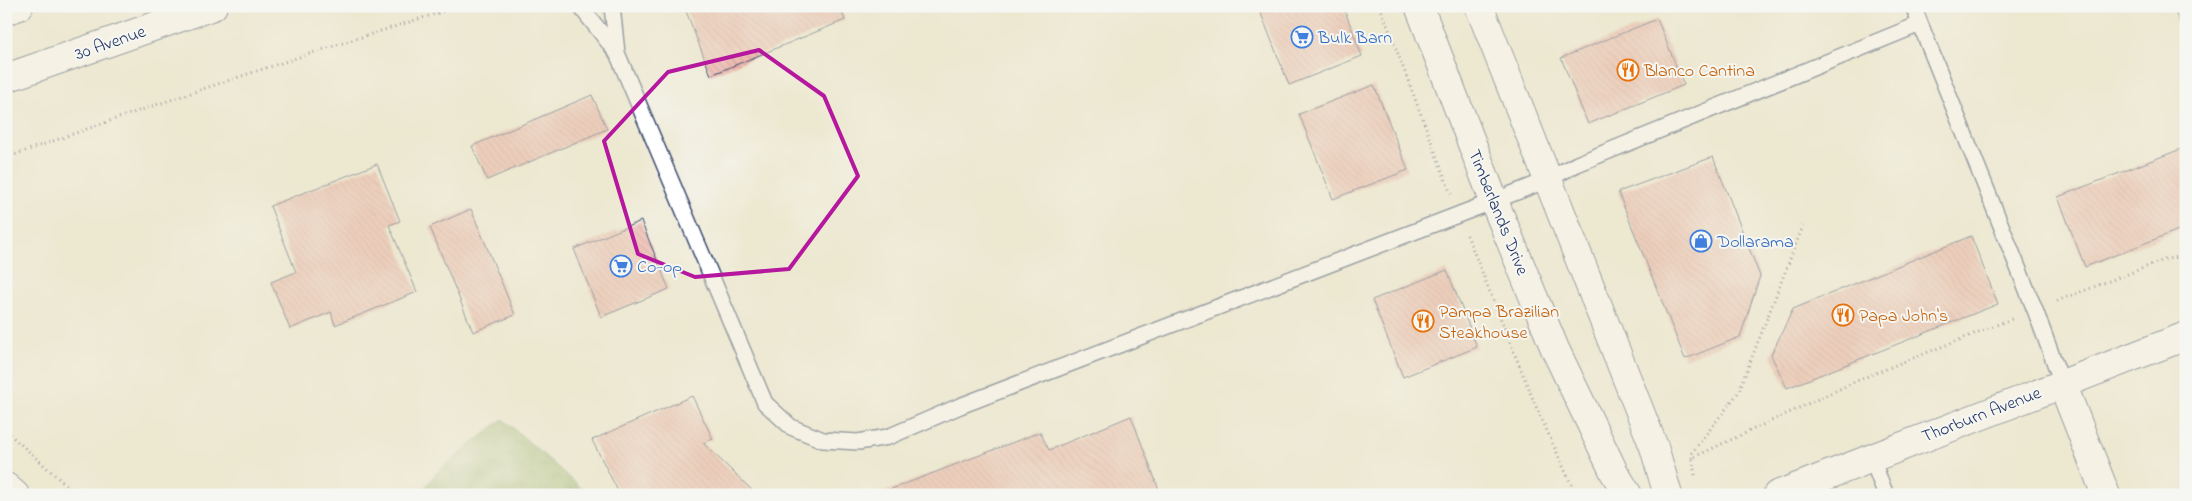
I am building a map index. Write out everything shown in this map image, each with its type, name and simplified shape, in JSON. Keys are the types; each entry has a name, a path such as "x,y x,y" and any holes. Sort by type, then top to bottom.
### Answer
{"street":[{"path":"6,11 19,6"},
{"name":"30 Avenue","path":"6,78 213,6"},
{"name":"Timberlands Drive","path":"1419,6 1494,201 1555,349 1614,472 1628,495"},
{"path":"1479,6 1654,446 1668,495"},
{"name":"Thorburn Avenue","path":"1777,495 2186,336"},
{"path":"2062,383 2106,495"},
{"path":"6,487 15,495"}],"lane":[{"path":"580,6 617,53 765,403 791,427 823,440 858,442 888,437 960,406 1494,201 1547,180 1577,164 1920,24"},
{"path":"612,6 617,53"},
{"path":"1913,6 2035,310 2062,383"},
{"path":"1871,457 1886,495"}],"path":[{"path":"6,158 126,114 301,55 461,6"},
{"path":"1380,6 1444,175"},
{"path":"1697,484 1691,454 1738,393 1803,226"},
{"path":"1475,254 1534,402 1576,495"},
{"path":"1692,458 1863,378 2164,260 2186,255"},
{"path":"6,431 77,495"}],"highlighted area":[{"path":"759,50 824,96 858,176 789,269 695,277 638,254 604,141 668,72"}],"green space":[{"path":"503,419 589,495 419,495 437,472"}],"building":[{"path":"684,6 840,6 845,20 711,75"},
{"path":"1258,6 1343,6 1362,56 1289,85"},
{"path":"2173,6 2186,6 2186,39"},
{"path":"1657,19 1684,85 1588,124 1561,58"},
{"path":"1374,85 1408,170 1333,199 1299,114"},
{"path":"592,95 607,129 487,180 472,146"},
{"path":"2186,147 2186,227 2085,267 2058,197"},
{"path":"1713,157 1760,276 1740,337 1685,359 1618,192"},
{"path":"377,164 400,221 389,225 417,292 335,325 331,312 290,329 271,282 296,272 270,206"},
{"path":"471,209 515,315 473,332 430,227"},
{"path":"641,221 669,289 601,317 574,249"},
{"path":"1971,236 1998,304 1787,388 1771,355 1793,309"},
{"path":"1447,270 1477,347 1403,377 1372,300"},
{"path":"692,396 713,439 703,443 757,495 620,495 592,440"},
{"path":"1131,416 1161,495 876,495 1040,432 1049,450"}],"place":[{"name":"Bulk Barn","path":"1302,37"},
{"name":"Blanco Cantina","path":"1628,70"},
{"name":"Dollarama","path":"1701,241"},
{"name":"Co-op","path":"621,266"},
{"name":"Papa John's","path":"1843,315"},
{"name":"Pampa Brazilian Steakhouse","path":"1423,321"}]}
